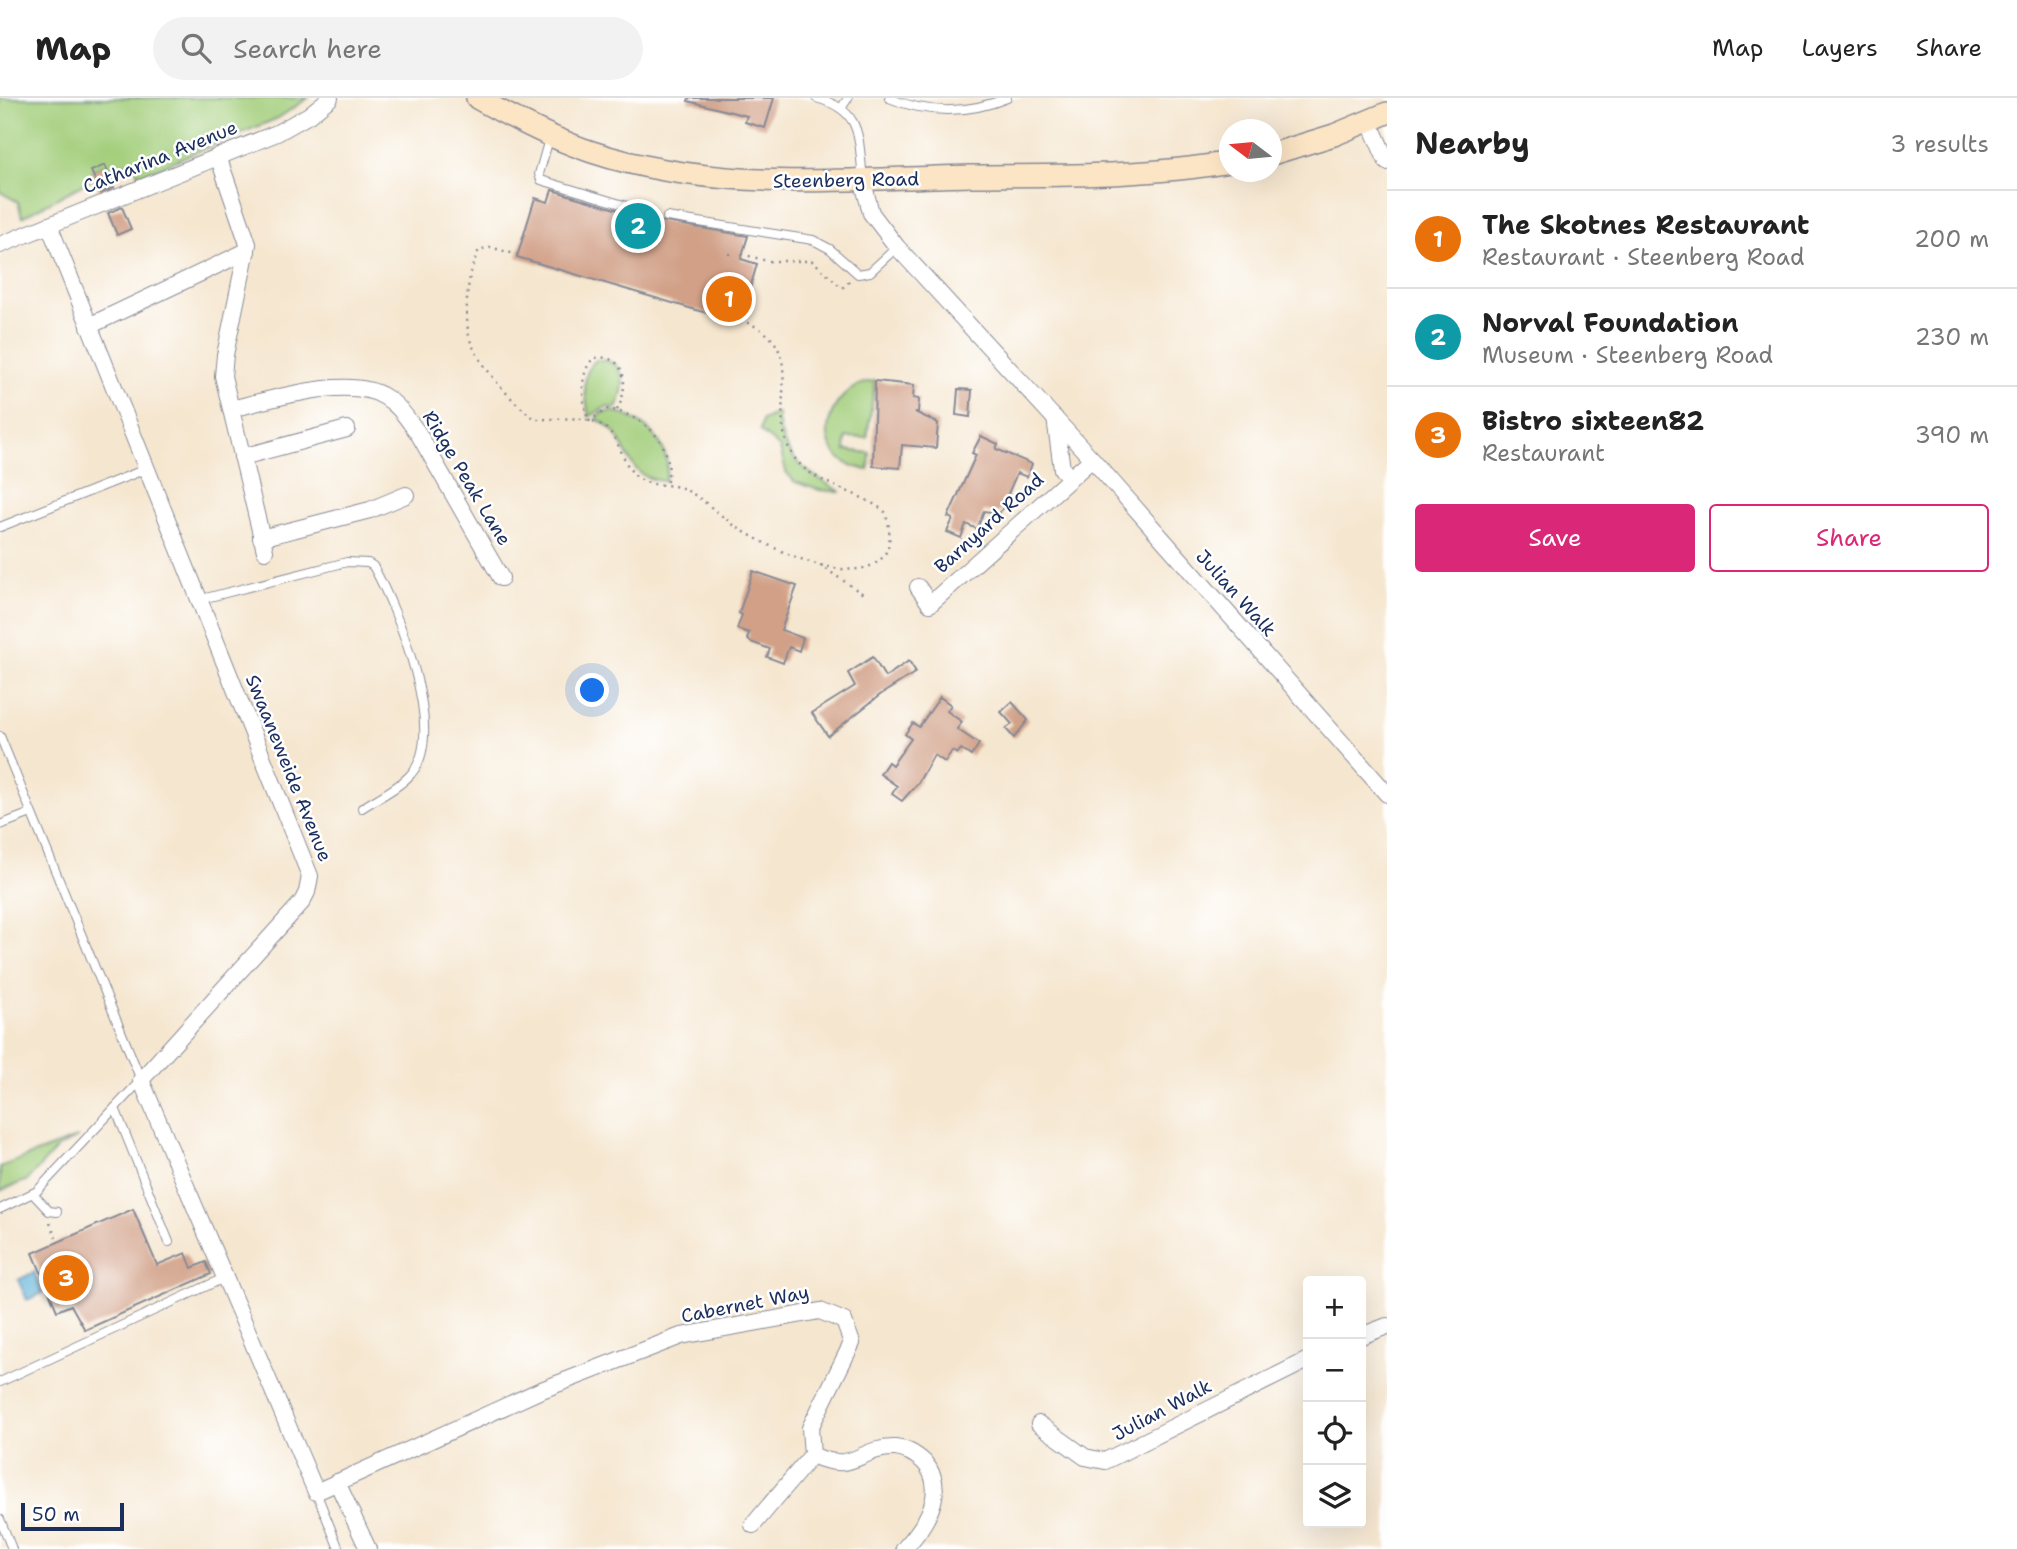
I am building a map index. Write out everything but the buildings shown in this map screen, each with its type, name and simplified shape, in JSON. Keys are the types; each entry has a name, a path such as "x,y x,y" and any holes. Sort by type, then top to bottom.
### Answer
{"main road":[{"name":"Steenberg Road","path":"477,98 550,136 592,152 686,173 778,182 863,182 1143,171 1219,163"},
{"path":"1282,151 1378,117"}],"street":[{"name":"Catharina Avenue","path":"0,245 296,124 330,98"},
{"path":"1378,117 1387,162"},
{"path":"218,156 246,232 247,251 224,364 230,409 263,544 370,510 406,495"},
{"name":"Julian Walk","path":"863,182 872,212 897,247 1092,459 1387,794"},
{"name":"Swaaneweide Avenue","path":"49,225 307,869 309,883 302,902 141,1080"},
{"path":"89,326 247,251"},
{"name":"Ridge Peak Lane","path":"230,409 349,387 384,395 406,415 418,433 501,578"},
{"path":"1055,418 1062,469 1070,477"},
{"path":"243,457 347,429"},
{"name":"Barnyard Road","path":"918,587 930,604 1092,459"},
{"path":"141,1080 316,1492"},
{"name":"Cabernet Way","path":"316,1492 539,1391 671,1340 820,1311 844,1321 852,1343 810,1428 812,1455"},
{"path":"1366,1334 1387,1326"},
{"name":"Julian Walk","path":"1039,1424 1085,1457 1105,1461 1303,1362"},
{"path":"753,1525 812,1455 831,1463 845,1464 892,1448 915,1454 931,1471 935,1494 923,1524 904,1549"},
{"path":"337,1482 368,1549"}],"lane":[{"path":"816,98 842,107 853,119 863,182"},
{"path":"842,107 848,98"},
{"path":"889,98 939,110 982,107 1007,98"},
{"path":"550,136 539,174 541,180 650,213"},
{"path":"667,217 813,240 830,249 858,274 870,272 897,247"},
{"path":"0,527 146,469"},
{"path":"198,600 347,562 368,562 373,566 409,653 425,714 426,739 419,763 410,776 362,808"},
{"path":"0,736 141,1080"},
{"path":"0,825 31,813"},
{"name":"Swaaneweide Avenue","path":"0,1209 33,1195 141,1080"},
{"path":"115,1108 169,1242"},
{"path":"33,1195 53,1212"},
{"path":"0,1382 224,1278"},
{"path":"316,1492 339,1549"},
{"path":"0,1519 12,1549"}],"path":[{"path":"518,255 490,247 479,250 469,290 469,338 476,352 521,408 536,419 589,421 601,425 617,439 633,474 642,481 684,489 739,529 769,545 819,564 854,570 875,563 887,550 888,522 878,507 817,475 794,457 781,425 786,384 783,361 771,338 740,320"},
{"path":"743,254 767,261 816,262 842,288 849,281 855,282"},
{"path":"589,421 584,379 586,369 594,358 611,361 624,374 626,390 617,410"},
{"path":"589,421 603,410 617,410 650,429 662,442 668,459 666,484"},
{"path":"819,564 863,594"},
{"path":"53,1212 47,1216 58,1242"}],"green space":[{"path":"0,98 308,98 278,118 139,176 133,161 107,172 104,165 92,170 95,178 22,217 18,202 0,192"},
{"path":"596,360 614,364 622,375 623,383 616,408 606,407 589,417 585,394 586,379 587,372"},
{"path":"875,381 867,438 846,437 845,450 870,453 869,470 847,463 834,452 828,438 829,422 835,407 845,394 859,385"},
{"path":"612,411 635,420 661,445 667,468 665,481 651,479 640,473 616,435 596,419 601,413"},
{"path":"778,413 783,441 789,452 806,470 841,492 819,490 795,482 786,472 780,448 760,431 762,420"},
{"path":"78,1137 55,1150 28,1180 0,1191 0,1167"}],"water":[{"path":"34,1272 43,1293 27,1300 18,1280"}],"place":[{"name":"Norval Foundation","path":"638,226"},
{"name":"The Skotnes Restaurant","path":"729,299"},
{"name":"Bistro sixteen82","path":"66,1278"}]}
